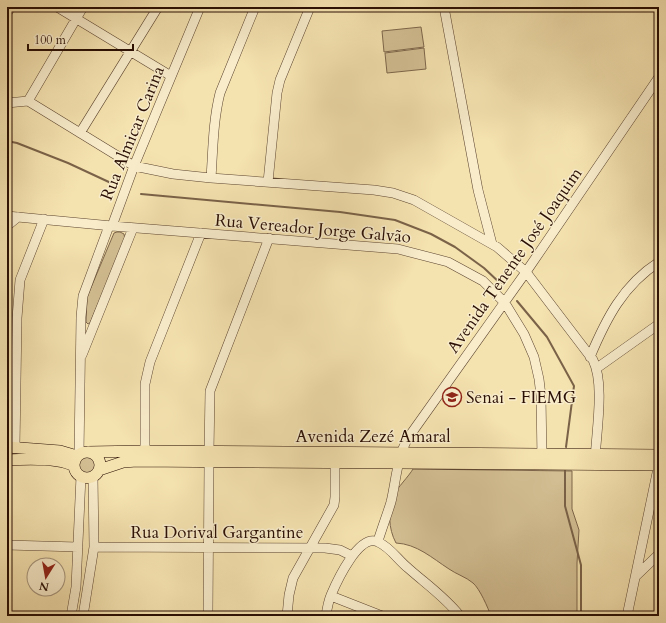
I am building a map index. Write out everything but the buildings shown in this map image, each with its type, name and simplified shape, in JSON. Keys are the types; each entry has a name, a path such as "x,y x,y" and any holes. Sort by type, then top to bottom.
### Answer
{"main road":[{"name":"Avenida Zezé Amaral","path":"11,447 60,451 79,457 145,451 209,457"},
{"name":"Avenida Zezé Amaral","path":"81,476 89,478 96,473 123,462 209,457 595,459 659,455"},
{"path":"81,476 76,472 79,457 96,456 100,465 96,473"},
{"name":"Avenida Zezé Amaral","path":"7,460 49,461 70,464 79,457"},
{"name":"Avenida Zezé Amaral","path":"595,459 656,470"}],"street":[{"path":"7,13 11,7"},
{"path":"57,7 171,76"},
{"path":"28,101 83,7"},
{"path":"80,133 158,7"},
{"name":"Rua Almicar Carina","path":"79,457 81,316 84,296 134,166 200,7"},
{"path":"211,178 213,140 220,93 255,7"},
{"path":"268,182 277,93 280,80 310,7"},
{"path":"444,7 478,190 492,244"},
{"name":"Avenida Tenente José Joaquim","path":"378,541 390,503 400,458 408,438 505,303 659,77"},
{"path":"7,103 28,101 134,166 173,174 211,178 374,190 393,193 414,200 497,247 526,272 590,357 596,368 599,388 595,459"},
{"name":"Rua Vereador Jorge Galvão","path":"7,216 134,228 398,248 448,262 483,281 505,303 524,334 534,357 541,396 542,459"},
{"path":"7,226 18,217"},
{"path":"11,447 20,280 44,219"},
{"name":"Rua Almicar Carina","path":"80,360 134,228"},
{"path":"145,451 145,384 150,362 200,233"},
{"path":"208,616 210,391 270,238"},
{"path":"590,357 614,307 629,287 659,262"},
{"path":"596,368 659,324"},
{"path":"287,616 291,586 334,506 337,458"},
{"path":"628,616 656,470"},
{"path":"83,616 94,547 96,473"},
{"path":"71,616 76,587 81,476"},
{"path":"326,616 331,596 352,556 367,541 378,541 384,545 401,563 442,596 460,616"},
{"path":"7,545 78,547"},
{"path":"636,576 658,558 642,546"},
{"name":"Rua Dorival Gargantine","path":"94,547 325,548 340,550 352,556"},
{"path":"331,596 382,616"}],"shaded area":[{"path":"421,27 424,47 384,52 382,31"},
{"path":"424,48 426,69 387,73 385,53"},
{"path":"117,232 124,234 125,240 90,323 88,324 86,322 87,297 114,233"},
{"path":"86,454 94,457 97,465 94,473 86,476 78,473 75,465 78,457"},
{"path":"413,469 572,471 572,509 579,530 577,563 577,616 491,616 481,594 476,586 470,581 418,549 396,543 390,525 392,501 394,495"}],"waterway":[{"path":"7,141 17,143 68,163 111,183"},
{"path":"141,194 340,212 395,220 431,234 455,247 484,268 501,284"},
{"path":"517,301 547,337 574,386 566,447"},
{"path":"565,471 565,506 581,565 581,616"}],"place":[{"name":"Senai - FIEMG","path":"452,397"}]}
